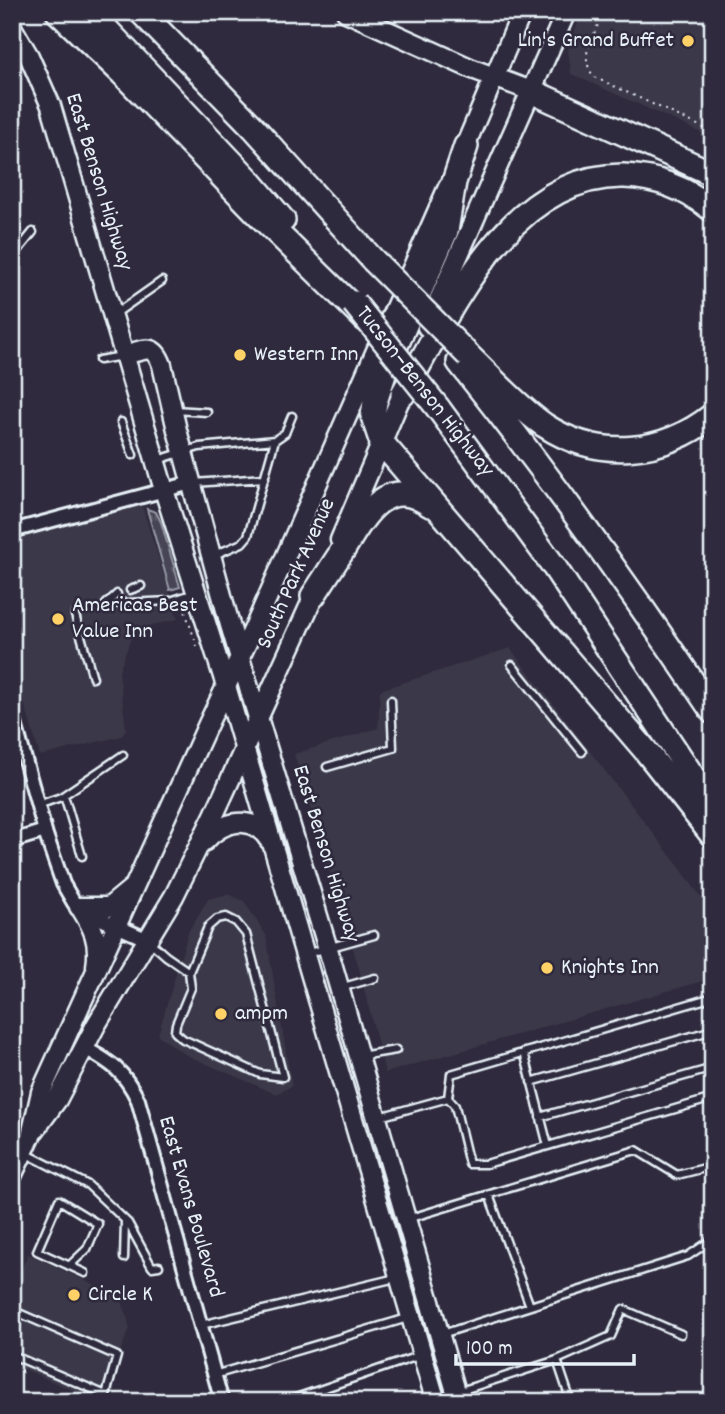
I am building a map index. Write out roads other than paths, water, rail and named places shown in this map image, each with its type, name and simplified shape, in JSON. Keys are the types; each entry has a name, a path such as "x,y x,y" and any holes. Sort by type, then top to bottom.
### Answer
{"highway":[{"path":"58,12 122,73 273,229 353,305"},
{"name":"Tucson–Benson Highway","path":"90,12 249,180 439,408 553,565 713,807"},
{"name":"Tucson–Benson Highway","path":"141,12 254,128 464,359 604,552 713,712"},
{"path":"531,91 713,174"},
{"path":"466,146 454,182 446,230 385,370 375,402 373,416 376,431 382,443 646,751 713,836"},
{"path":"403,394 461,291 522,217 552,195 593,179 632,176 678,187 713,210"},
{"path":"464,359 542,424 583,443 623,449 660,445 678,438 713,415"},
{"path":"313,596 365,515 386,497 415,496 424,500 447,520"}],"main road":[{"path":"346,12 470,68 531,91"},
{"name":"South Park Avenue","path":"19,1158 41,1092 240,658 466,146 522,12"},
{"name":"South Park Avenue","path":"19,1158 57,1100 83,1047 148,940 196,852 382,443 403,394 419,346 566,12"},
{"name":"East Benson Highway","path":"12,27 29,56 51,106 156,460 189,595 226,686 436,1402"},
{"name":"East Benson Highway","path":"124,355 147,349 159,355 191,483 240,658 328,949 457,1397"},
{"path":"196,852 218,828 239,822 259,829 274,850"},
{"path":"80,907 108,907 137,883"},
{"path":"80,907 97,939 94,979"},
{"path":"371,1181 394,1175"}],"street":[{"path":"12,531 191,483"},
{"path":"12,713 45,831 63,884 74,904 148,940"},
{"path":"12,841 45,831"},
{"name":"East Evans Boulevard","path":"83,1047 102,1057 127,1078 138,1100 222,1402"}],"lane":[{"path":"12,258 33,232"},
{"path":"113,316 162,281"},
{"path":"99,360 124,355"},
{"path":"173,410 207,412"},
{"path":"156,460 199,447 275,440 285,433 292,416"},
{"path":"121,422 132,454"},
{"path":"212,557 242,543 248,536 275,440"},
{"path":"191,483 265,478"},
{"path":"130,590 141,586"},
{"path":"117,594 106,604 170,601 189,595"},
{"path":"75,615 93,678"},
{"path":"512,665 582,752"},
{"path":"327,767 393,748 390,700"},
{"path":"38,805 64,794 123,755"},
{"path":"64,794 82,856"},
{"path":"148,940 189,972 191,988 175,1032 183,1040 260,1074 283,1077 246,934 236,922 226,917 217,919 208,927 189,972"},
{"path":"304,955 374,935"},
{"path":"339,988 375,978"},
{"path":"713,997 451,1074 449,1098 455,1106 469,1164 486,1164 713,1098"},
{"path":"531,1082 713,1030"},
{"path":"359,1056 396,1050"},
{"path":"524,1052 548,1146"},
{"path":"540,1117 713,1068"},
{"path":"377,1117 449,1098"},
{"path":"406,1219 636,1150 677,1175 713,1166"},
{"path":"19,1158 88,1185 125,1221 152,1267 159,1266"},
{"path":"489,1195 530,1306"},
{"path":"69,1266 87,1250 98,1224 59,1200 37,1251 69,1266 85,1273"},
{"path":"124,1258 125,1221"},
{"path":"440,1334 688,1256 713,1239"},
{"path":"201,1325 400,1277"},
{"path":"457,1397 557,1360 611,1336 623,1309 681,1334"},
{"path":"13,1313 95,1350 117,1356 104,1398 16,1357 24,1349"},
{"path":"214,1375 411,1317"},
{"path":"284,1402 423,1355"},
{"path":"36,1365 39,1356"},
{"path":"557,1360 571,1402"},
{"path":"52,1372 56,1363"},
{"path":"70,1380 74,1371"},
{"path":"81,1385 85,1376"}],"place":[{"name":"Lin's Grand Buffet","path":"688,41"},
{"name":"Western Inn","path":"240,355"},
{"name":"Americas Best Value Inn","path":"58,619"},
{"name":"Knights Inn","path":"547,968"},
{"name":"ampm","path":"221,1014"},
{"name":"Circle K","path":"74,1295"}]}
